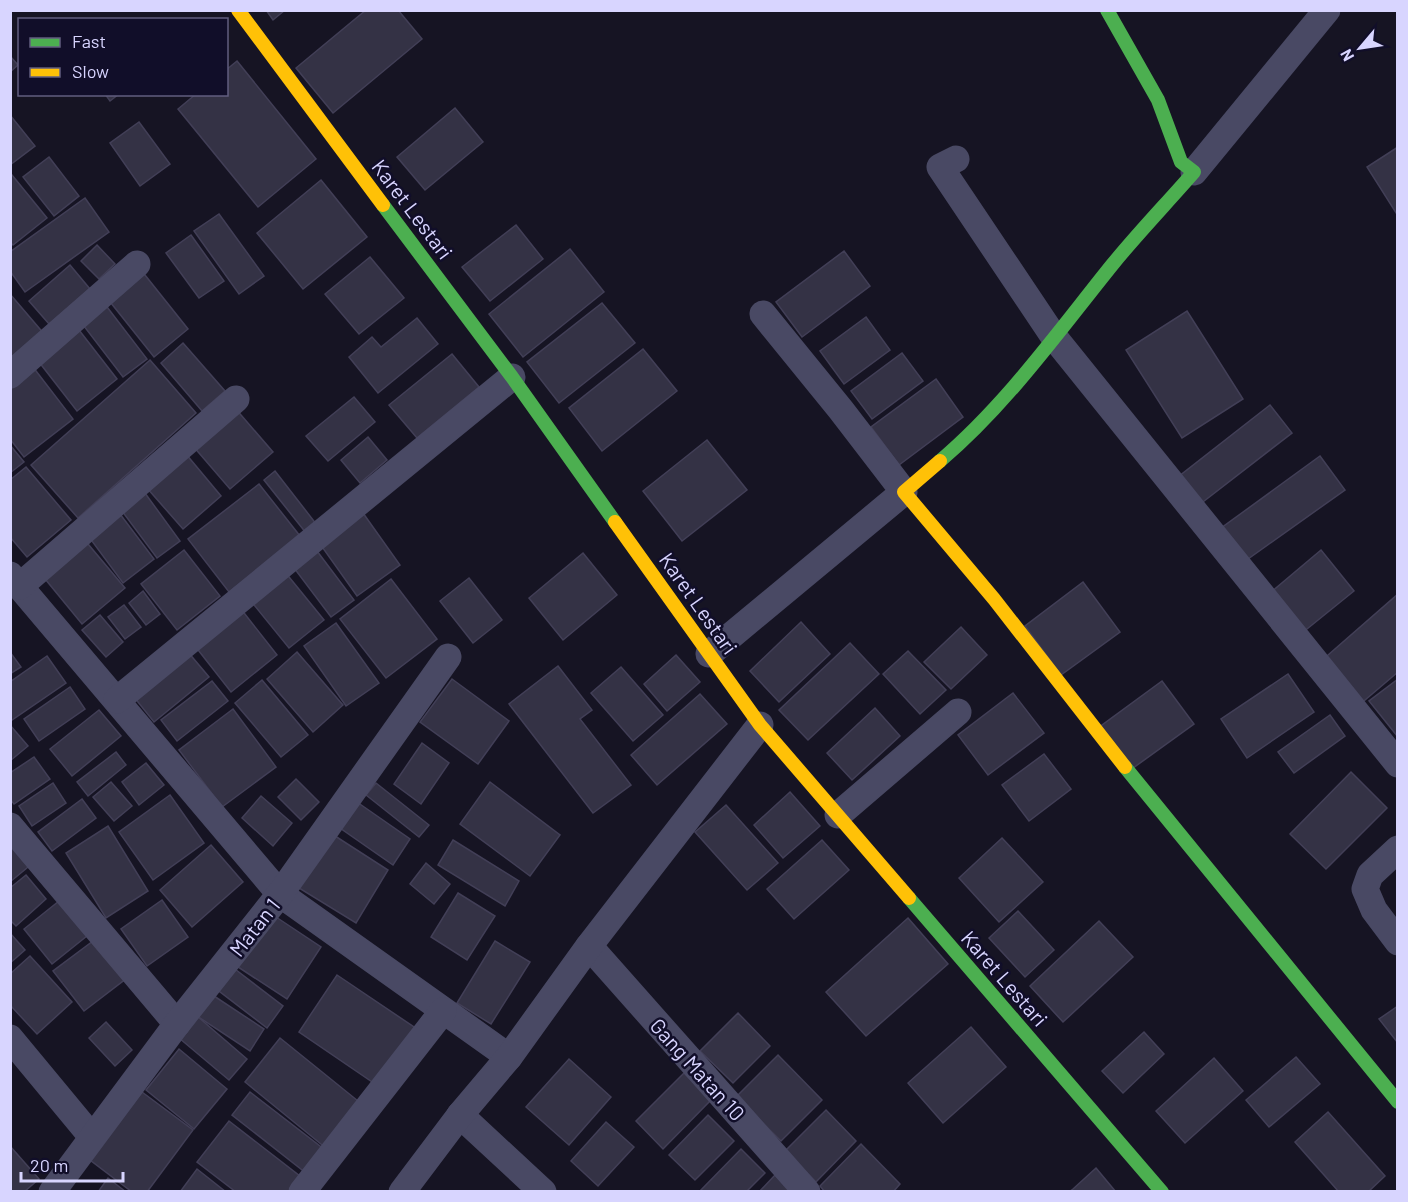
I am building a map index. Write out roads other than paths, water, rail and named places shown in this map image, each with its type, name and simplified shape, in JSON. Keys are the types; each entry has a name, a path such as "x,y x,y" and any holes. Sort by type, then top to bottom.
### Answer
{"street":[{"name":"Karet Lestari","path":"238,10 513,377 760,725 1162,1191"},
{"path":"1107,10 1158,100 1181,162 1194,172"},
{"path":"709,654 967,438 1054,337 1114,262 1194,172 1327,10"},
{"path":"956,159 940,167 1054,337 1398,764"},
{"path":"10,375 137,264"},
{"path":"763,314 904,492 994,599 1118,759 1398,1102"},
{"path":"117,700 513,377"},
{"path":"236,399 15,580 280,894 508,1058"},
{"name":"Matan 1","path":"52,1191 177,1024 280,894 448,657"},
{"path":"837,815 958,712"},
{"path":"402,1191 460,1115 508,1058 589,946 760,725"},
{"path":"10,826 177,1024"},
{"path":"1398,849 1370,875 1365,889 1374,910 1398,942"},
{"name":"Gang Matan 10","path":"589,946 807,1191"},
{"path":"302,1191 443,1011"},
{"path":"10,1038 92,1137"},
{"path":"460,1115 543,1191"}]}
